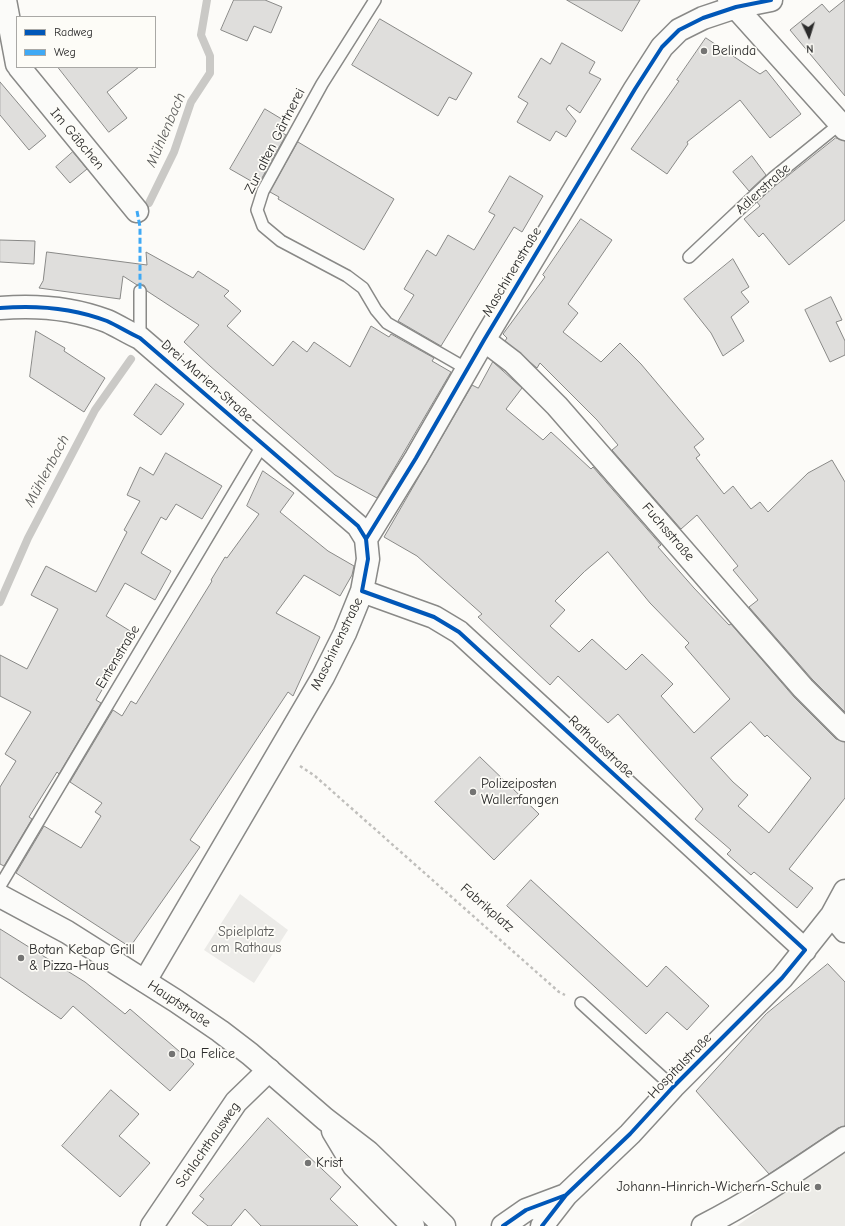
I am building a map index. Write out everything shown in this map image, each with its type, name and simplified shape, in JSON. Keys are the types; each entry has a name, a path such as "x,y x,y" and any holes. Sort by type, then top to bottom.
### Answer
{"street":[{"path":"5,0 16,59"},
{"name":"Maschinenstraße","path":"145,981 326,671 345,633 362,590 368,558 366,540 416,458 484,340 662,47 679,30 733,4 771,0"},
{"name":"Adlerstraße","path":"733,4 843,126"},
{"name":"Im Gäßchen","path":"20,68 137,211"},
{"name":"Drei-Marien-Straße","path":"0,308 29,306 71,311 107,322 140,338 358,526 366,540"},
{"name":"Fuchsstraße","path":"484,340 513,362 557,406 803,688 845,730"},
{"name":"Rathausstraße","path":"362,590 434,617 459,632 805,950"},
{"name":"Hospitalstraße","path":"542,1226 566,1195 630,1134 673,1088 782,978 805,950 838,923 845,891"},
{"name":"Hauptstraße","path":"0,896 67,932 145,981 220,1031 269,1070 325,1119 368,1152 444,1226"},
{"name":"Schlachthausweg","path":"152,1226 236,1102 269,1070"},
{"name":"Hauptstraße","path":"325,1119 354,1166 413,1226"},
{"path":"703,1226 729,1213 787,1177 845,1138"},
{"name":"Hospitalstraße","path":"503,1226 526,1210 566,1195"}],"lane":[{"name":"Zur alten Gärtnerei","path":"375,0 322,84 263,191 257,210 263,226 281,241 347,276 363,288 376,310 387,323 467,369"},
{"name":"Adlerstraße","path":"689,257 774,178 843,126"},
{"path":"140,291 140,338"},
{"name":"Entenstraße","path":"0,886 263,444"},
{"path":"582,1003 673,1088"}],"shaded area":[{"name":"Johann-Hinrich-Wichern-Schule","path":"845,1148 845,1226 737,1226"}],"green space":[{"name":"Spielplatz am Rathaus","path":"240,894 288,930 254,983 204,950"}],"building":[{"path":"234,0 265,0 282,7 271,33 254,26 247,41 221,30"},
{"path":"567,0 640,0 622,31"},
{"path":"845,0 845,96 790,30 822,4 829,12"},
{"path":"380,19 472,73 456,100 449,97 438,116 352,65"},
{"path":"706,38 760,74 766,70 801,114 770,138 740,100 687,142 688,144 667,174 631,149 679,81 677,80"},
{"path":"562,43 595,62 589,73 601,79 580,113 569,105 566,109 576,121 566,137 556,131 550,141 517,122 528,103 518,97 541,58 550,64"},
{"path":"59,68 138,68 107,92 127,118 109,132"},
{"path":"0,82 46,136 29,150 0,115"},
{"path":"265,109 285,121 279,131 286,135 258,185 230,169"},
{"path":"836,138 845,141 845,220 789,265 763,233 759,237 744,219 760,206 757,202 775,186"},
{"path":"298,142 394,199 364,250 278,199 279,197 270,192"},
{"path":"73,152 87,169 70,183 56,167"},
{"path":"752,156 766,175 749,191 733,172"},
{"path":"510,176 543,196 522,232 514,227 441,346 398,321 414,295 404,289 427,250 436,256 448,235 474,250 495,215 489,212"},
{"path":"581,219 612,240 568,304 578,313 563,332 601,362 620,343 641,364 704,439 694,447 700,455 696,458 724,494 733,486 751,509 760,502 768,512 808,473 832,460 845,482 845,712 812,679 749,607 758,600 733,570 738,566 697,515 681,529 612,450 618,445 597,420 540,363 537,368 505,341 507,338 503,334 545,277 543,275"},
{"path":"0,240 35,241 34,264 0,262"},
{"path":"47,252 147,265 146,252 193,278 198,271 229,291 224,296 241,311 227,326 273,366 293,341 307,352 314,342 350,367 371,326 389,337 391,334 434,358 432,361 451,372 377,498 335,475 210,366 184,342 199,325 147,291 144,285 137,285 123,276 120,299 39,288 43,281"},
{"path":"733,259 749,287 741,292 749,302 731,317 744,341 723,356 711,333 684,299"},
{"path":"831,297 842,320 836,322 845,341 845,355 830,362 805,310"},
{"path":"36,331 65,348 64,351 105,378 84,412 30,377"},
{"path":"493,362 522,388 506,409 543,440 551,432 591,469 593,467 661,545 658,547 694,588 729,625 731,624 794,697 836,739 845,742 845,798 789,869 813,888 797,908 754,872 751,875 727,854 731,850 695,819 703,809 618,714 608,723 558,676 550,685 478,617 482,614 417,556 384,537 472,385 478,388","holes":["608,552 650,603 689,643 685,647 730,699 694,733 661,696 673,684 642,654 626,670 592,639 579,652 550,626 565,610 555,601 584,572","751,722 765,737 767,735 811,778 769,833 738,806 748,795 733,782 711,758"]},
{"path":"156,384 184,404 161,435 134,415"},
{"path":"166,453 222,486 202,519 176,504 166,520 161,517 141,553 171,571 155,600 125,583 106,616 135,634 96,700 101,703 59,774 57,772 29,817 32,819 4,866 0,864 0,787 16,761 5,754 31,712 0,696 0,655 27,669 58,609 31,595 46,566 96,592 127,532 124,530 140,501 127,495 140,467 153,475"},
{"path":"263,471 294,493 280,512 328,551 354,566 352,575 340,596 304,575 276,613 320,637 293,696 288,692 190,840 200,847 130,947 16,873 44,826 81,848 101,816 95,812 102,803 70,782 113,710 122,716 131,701 136,704 212,581 211,580 225,557 227,558 259,514 247,506"},
{"path":"480,757 539,814 494,860 435,802"},
{"path":"531,880 647,987 666,966 709,1006 687,1030 667,1012 646,1034 507,906"},
{"path":"0,929 85,982 125,1014 130,1009 194,1064 170,1091 73,1006 61,1019 0,977"},
{"path":"828,964 845,982 845,1126 838,1128 769,1174 696,1091 766,1014"},
{"path":"111,1090 139,1114 119,1136 150,1163 120,1197 62,1146"},
{"path":"268,1118 341,1187 330,1199 358,1226 261,1226 245,1209 231,1226 208,1226 192,1213 204,1199 200,1196"}],"waterway":[{"name":"Mühlenbach","path":"149,203 174,152 191,102 210,73 210,56 201,35 207,0"},
{"name":"Mühlenbach","path":"0,602 28,538 95,410 131,359"}],"marked path":[{"path":"137,211 140,227 140,291"}],"cycle path":[{"path":"542,1226 566,1195 630,1134 673,1087 782,978 805,950 459,632 434,617 362,591 368,559 366,539 416,458 484,340 635,89 662,47 679,30 703,18 736,7 771,0"},
{"path":"0,308 41,307 68,310 107,321 140,338 358,526 366,539"},
{"path":"503,1226 526,1210 566,1195"}],"place":[{"name":"Belinda","path":"704,51"},
{"name":"Polizeiposten Wallerfangen","path":"473,792"},
{"name":"Botan Kebap Grill & Pizza-Haus","path":"21,958"},
{"name":"Da Felice","path":"172,1054"},
{"name":"Krist","path":"308,1163"},
{"name":"Johann-Hinrich-Wichern-Schule","path":"818,1187"}]}
